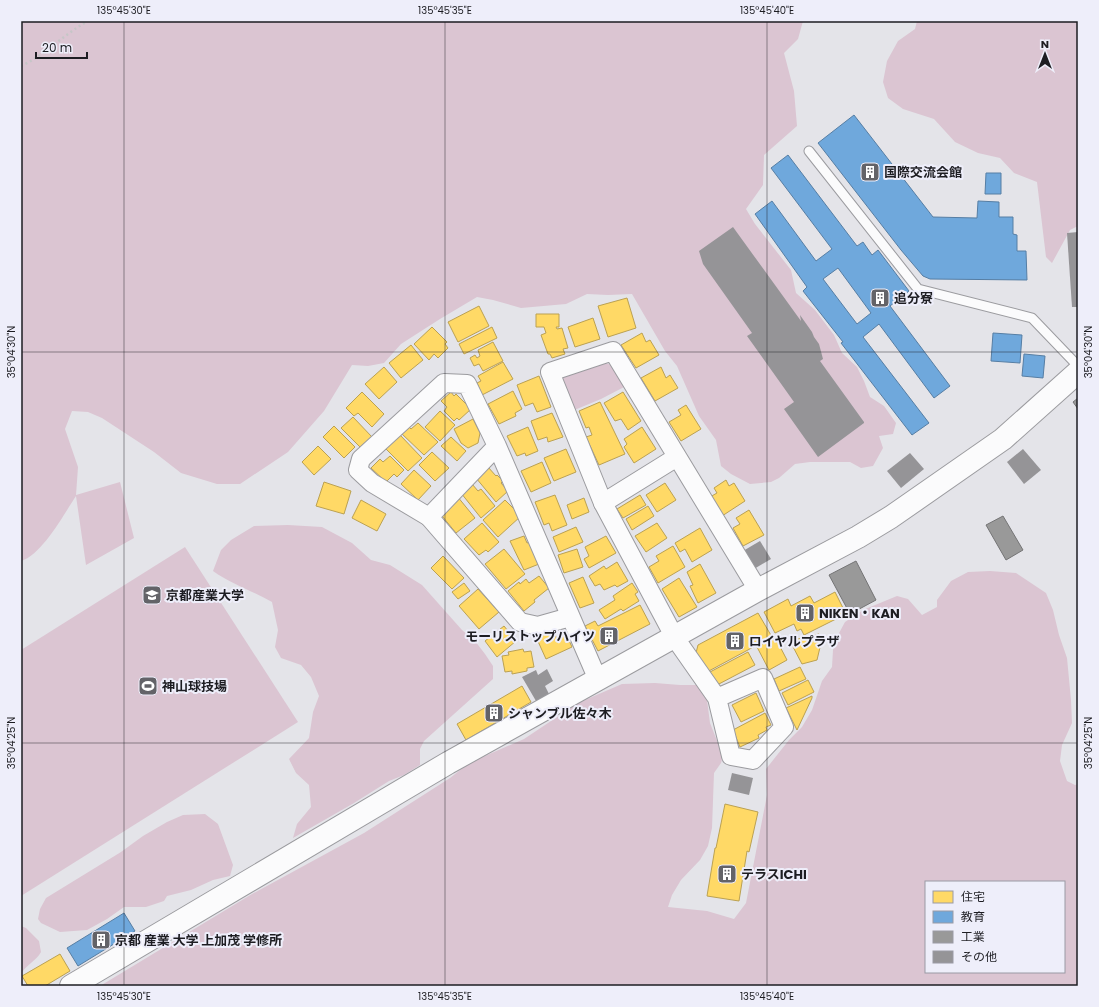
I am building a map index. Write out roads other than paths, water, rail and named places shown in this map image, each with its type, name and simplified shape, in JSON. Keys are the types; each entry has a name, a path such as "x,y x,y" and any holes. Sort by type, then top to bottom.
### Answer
{"street":[{"path":"717,698 763,678 784,727 753,760 731,756 717,698 675,638 603,503 550,372 613,351 758,590"},
{"path":"71,986 401,790 675,638 758,590 858,537 890,517 1003,439 1078,372"},
{"path":"570,617 538,626 520,622 429,517 372,483 358,470 361,459 444,384 467,384 497,446 598,680"},
{"path":"429,517 497,446"},
{"path":"603,503 677,457"}],"lane":[{"path":"809,151 918,289 1032,318 1078,366"}],"place":[{"name":"国際交流会館","path":"870,172"},
{"name":"追分寮","path":"880,298"},
{"name":"京都産業大学","path":"152,595"},
{"name":"NIKEN・KAN","path":"805,613"},
{"name":"モーリストップハイツ","path":"609,636"},
{"name":"ロイヤルプラザ","path":"735,641"},
{"name":"神山球技場","path":"148,686"},
{"name":"シャンブル佐々木","path":"494,713"},
{"name":"テラスICHI","path":"727,874"},
{"name":"京都 産業 大学 上加茂 学修所","path":"101,940"}]}
